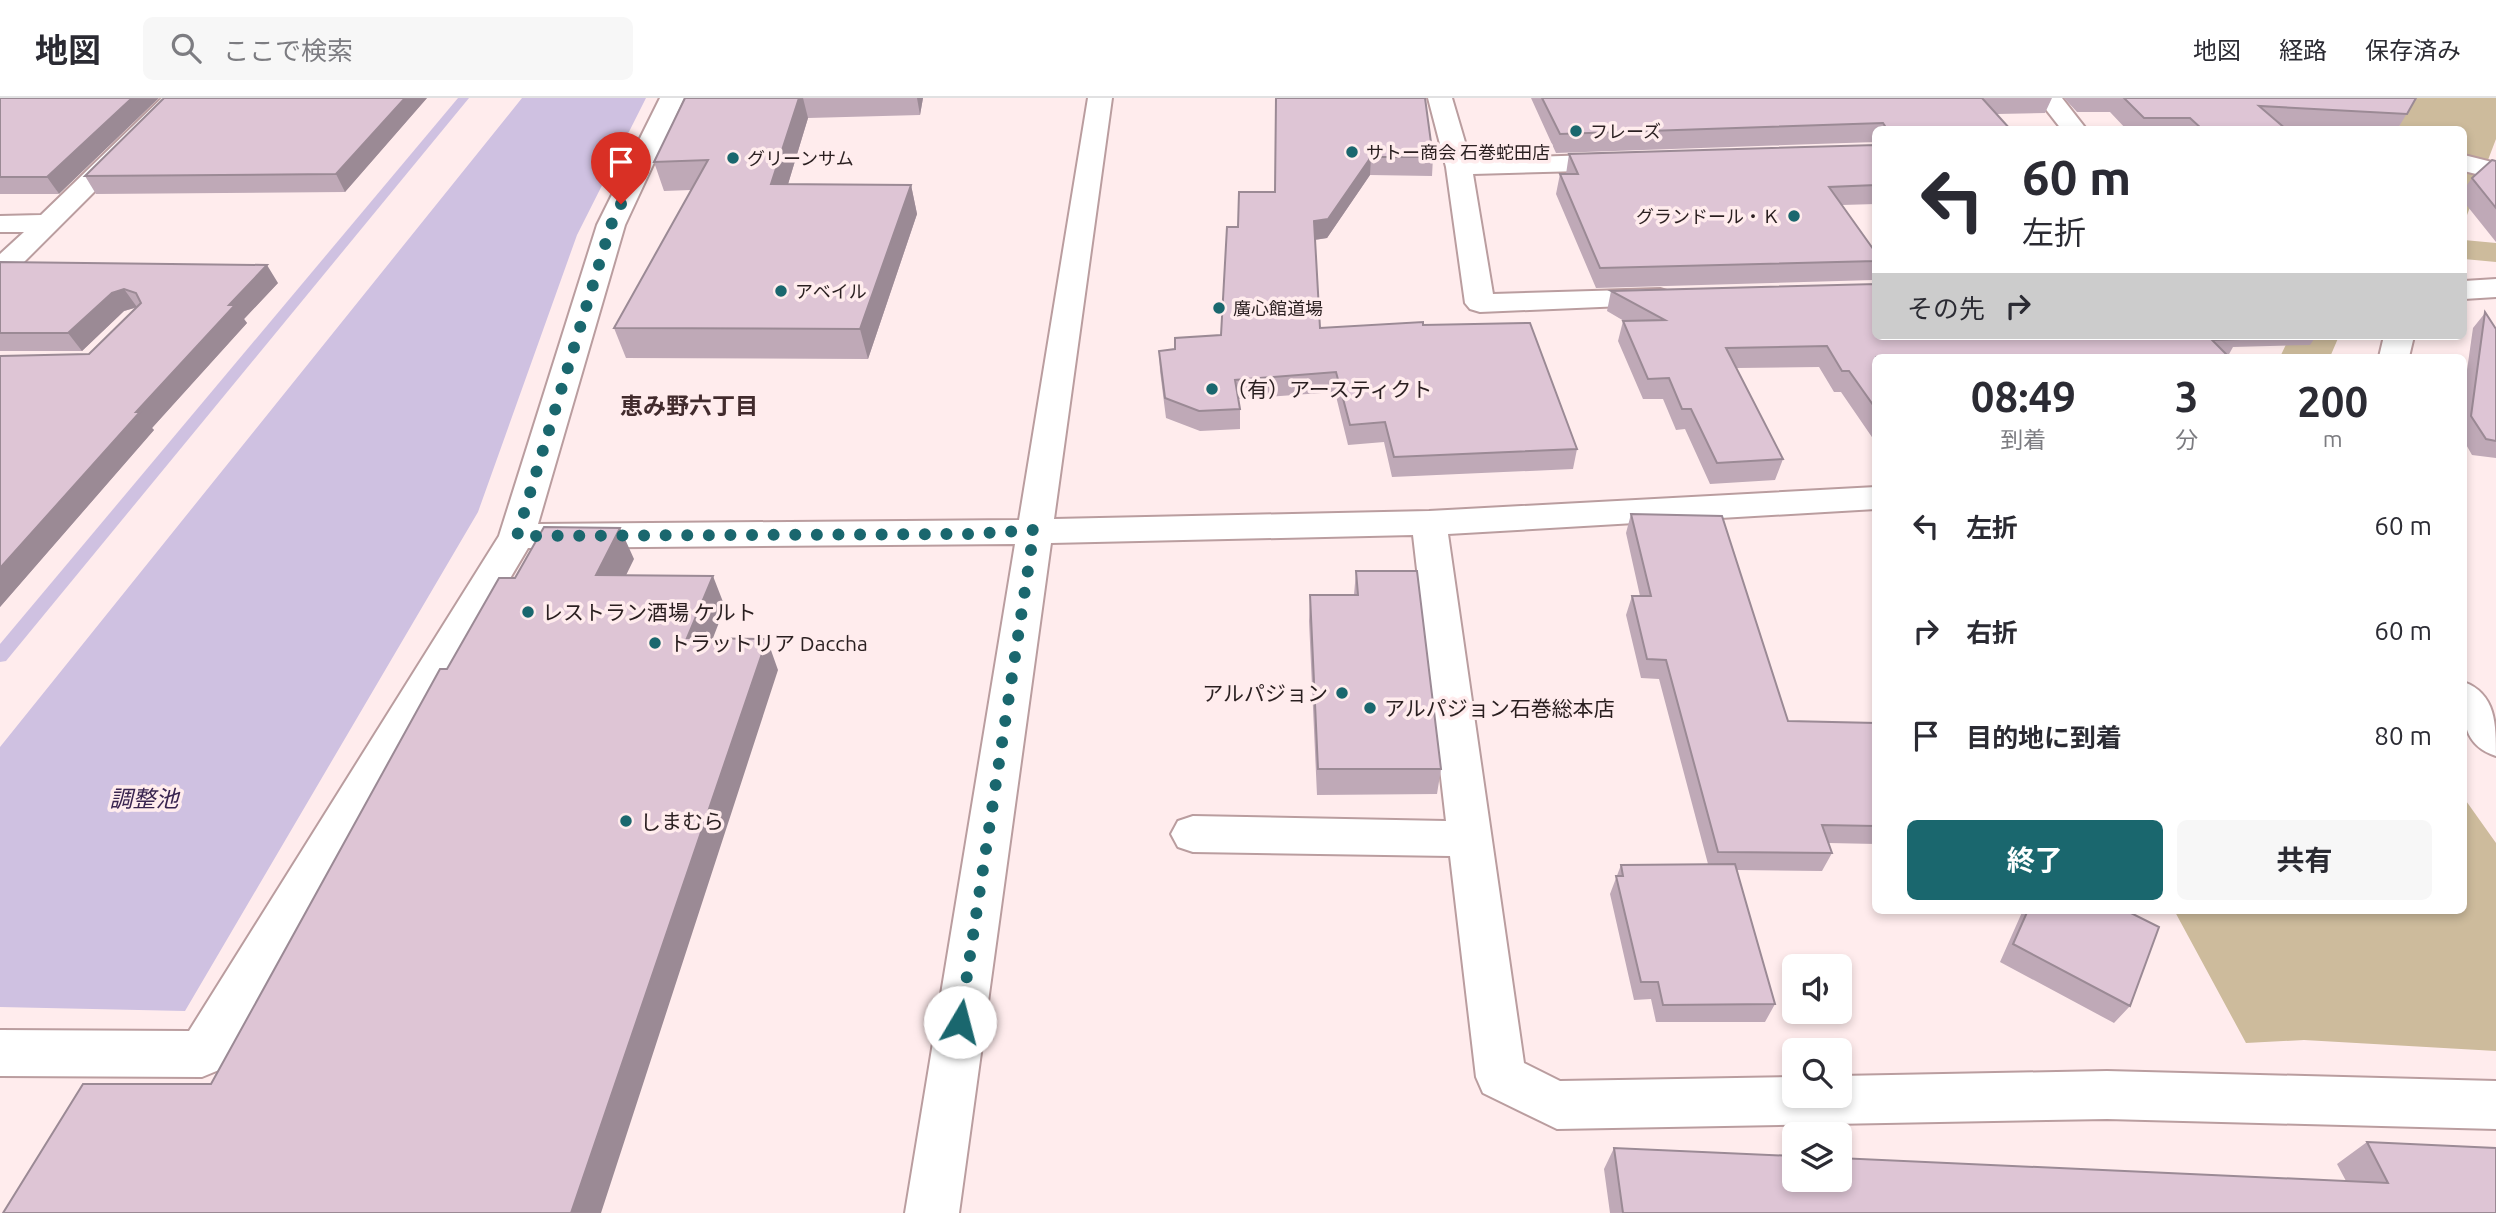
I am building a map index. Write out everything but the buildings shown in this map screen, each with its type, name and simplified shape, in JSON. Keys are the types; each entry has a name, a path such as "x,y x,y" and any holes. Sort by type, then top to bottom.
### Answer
{"street":[{"path":"0,270 176,98"},
{"path":"0,1053 202,1054 517,536 611,225 672,98"},
{"path":"932,1213 1100,98"},
{"path":"1440,98 1458,167 1480,303 1685,297"},
{"path":"2049,98 2072,126"},
{"path":"1458,167 1639,161"},
{"path":"2467,164 2496,171"},
{"path":"0,224 49,223"},
{"path":"2467,290 2496,288"},
{"path":"517,536 972,534 1034,530 1429,523 1872,498"},
{"path":"1429,523 1501,1077 1557,1105 2107,1094 2496,1105"},
{"path":"2467,701 2496,740"},
{"path":"1193,834 1470,839"}],"shaded area":[{"path":"2413,98 2496,98 2496,139 2467,215 2467,126 2399,126"},
{"path":"2467,240 2496,243 2496,262 2467,259"},
{"path":"2288,340 2337,340 2331,354 2281,354"},
{"path":"2467,802 2496,843 2496,1051 2304,1040 2246,1043 2176,914 2467,914"}],"water":[{"name":"調整池","path":"522,98 646,98 577,235 478,512 185,1011 0,1007 0,747"}],"waterway":[{"path":"0,656 464,98"}],"place":[{"name":"フレーズ","path":"1576,131"},
{"name":"サトー商会 石巻蛇田店","path":"1352,152"},
{"name":"グリーンサム","path":"733,158"},
{"name":"グランドール・Ｋ","path":"1794,216"},
{"name":"アベイル","path":"781,291"},
{"name":"廣心館道場","path":"1219,308"},
{"name":"（有）アースティクト","path":"1212,389"},
{"name":"レストラン酒場 ケルト","path":"528,612"},
{"name":"トラットリア Daccha","path":"655,643"},
{"name":"アルパジョン","path":"1342,693"},
{"name":"アルパジョン石巻総本店","path":"1370,708"},
{"name":"しまむら","path":"626,821"}],"district":[{"name":"恵み野六丁目","path":"689,405"}],"route":[{"path":"621,204 611,225 517,536 972,534 1034,530 960,1022"}]}
